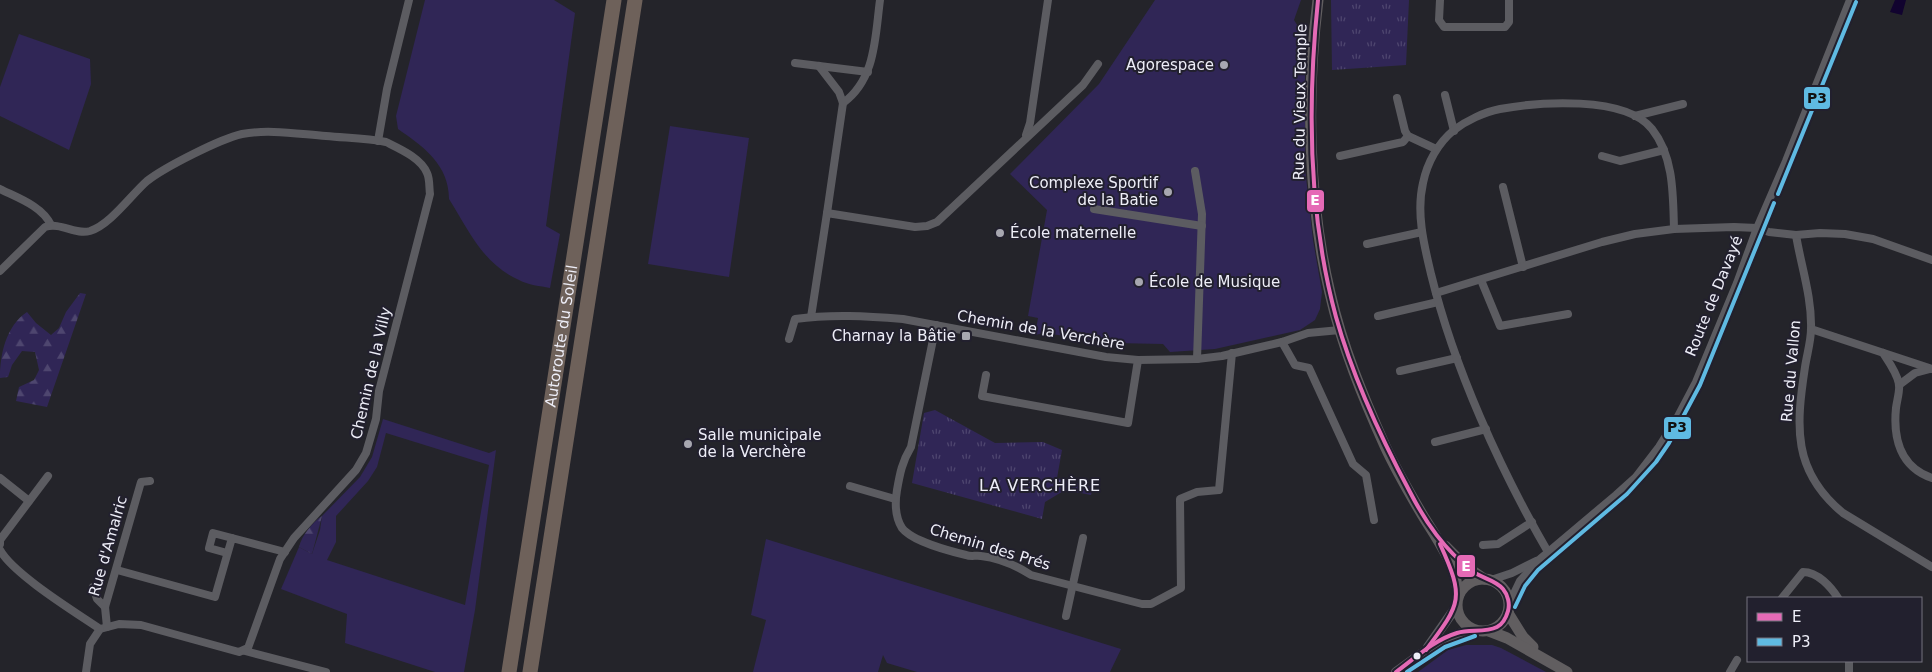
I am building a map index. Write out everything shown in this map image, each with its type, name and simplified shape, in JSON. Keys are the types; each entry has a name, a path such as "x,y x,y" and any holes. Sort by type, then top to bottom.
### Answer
{"highway":[{"name":"Autoroute du Soleil","path":"509,672 614,0"},
{"name":"Autoroute du Soleil","path":"530,672 635,0"}],"main road":[{"name":"Rue du Vieux Temple","path":"1318,0 1313,68 1313,179 1317,223 1328,284 1340,330 1366,404 1387,450 1454,572 1459,594"},
{"name":"Rue du Vieux Temple","path":"1438,540 1464,565 1487,579"},
{"path":"1548,660 1523,637 1509,608 1507,594 1502,587 1487,579 1472,581 1466,585 1459,594 1456,607 1459,617 1464,624 1473,630 1488,631 1507,638 1567,672"},
{"path":"1488,631 1499,626 1509,608"}],"street":[{"path":"378,141 387,89 410,0"},
{"path":"843,104 856,92 868,72 880,0"},
{"path":"1026,137 1030,123 1048,0"},
{"path":"1440,0 1439,20 1444,26 1496,27 1505,27 1509,22 1509,0"},
{"name":"Route de Davayé","path":"1509,608 1520,581 1540,559 1636,477 1659,447 1676,420 1696,382 1850,0"},
{"path":"795,64 868,72"},
{"path":"827,214 915,227 927,226 937,222 1082,85 1098,64"},
{"path":"811,317 843,104 840,92 819,66"},
{"path":"1445,95 1454,131"},
{"path":"1397,98 1408,136 1436,149"},
{"path":"1548,552 1486,429 1457,358 1438,302 1422,232 1420,204 1423,182 1436,149 1454,131 1476,117 1498,109 1541,104 1578,103 1606,106 1635,116 1651,128 1664,150 1670,171 1674,229"},
{"path":"1635,116 1682,104"},
{"name":"Chemin de la Villy","path":"52,225 79,231 94,229 108,220 147,182 158,174 212,146 241,135 262,132 378,141 404,150 428,174 430,194 379,391 376,419 366,453 356,470 294,538 280,559 248,648 245,651"},
{"path":"1340,156 1403,142 1408,136"},
{"path":"1602,156 1620,161 1664,150"},
{"path":"1195,171 1202,214 1197,359"},
{"path":"1503,187 1523,267"},
{"path":"0,189 38,209 48,217 52,225 39,232 0,271"},
{"path":"1094,209 1202,226"},
{"path":"1436,293 1602,242 1634,234 1674,229 1734,227 1757,228 1769,232 1796,235 1833,233 1861,236 1932,260"},
{"path":"1367,244 1422,232"},
{"name":"Rue du Vallon","path":"1796,235 1806,279 1811,328 1798,426 1800,444 1808,467 1818,487 1843,513 1932,567"},
{"path":"1481,280 1500,326 1568,314"},
{"path":"1378,316 1438,302"},
{"name":"Chemin de la Verchère","path":"789,338 796,319 869,316 903,319 1087,354 1138,360 1197,359 1282,342 1308,334 1340,330"},
{"name":"Chemin des Prés","path":"936,325 911,447 903,461 896,499 897,514 902,528 916,538 968,556 982,556 1020,568 1031,575 1142,604 1151,604 1181,588 1180,499 1197,492 1219,490 1232,353"},
{"path":"1811,328 1931,369"},
{"path":"1282,342 1295,364 1309,368 1353,464 1366,475 1374,520"},
{"path":"1883,353 1894,370 1899,385 1895,424 1900,449 1913,468 1932,478"},
{"path":"1400,371 1457,358"},
{"path":"986,375 982,396 1128,423 1138,360"},
{"path":"1899,385 1915,373 1931,369"},
{"path":"1435,442 1486,429"},
{"path":"0,544 0,540 48,476"},
{"path":"0,478 29,501"},
{"name":"Rue d'Amalric","path":"104,628 105,607 141,482 150,481"},
{"path":"850,486 896,499"},
{"path":"1483,545 1498,544 1532,522"},
{"path":"227,553 209,548 213,533 285,552"},
{"path":"117,570 216,597 232,538"},
{"path":"1066,616 1083,538"},
{"path":"0,550 4,558 39,586 104,628"},
{"name":"Route de Davayé","path":"1487,579 1512,573 1540,559"},
{"path":"1783,597 1803,572 1806,572 1811,573 1831,587 1837,597"},
{"path":"93,586 97,599 105,607"},
{"path":"1425,651 1456,607"},
{"path":"86,672 90,644 104,628 120,624 141,625 239,652 245,651 326,672"},
{"path":"1396,672 1425,651 1457,633 1473,630"},
{"path":"1730,672 1738,660"}],"green space":[{"path":"425,0 554,0 575,13 546,226 560,234 550,288 519,280 506,273 486,256 449,199 445,176 440,167 426,150 398,129 396,116"},
{"name":"Complexe Sportif de la Batie","path":"1155,0 1301,0 1294,20 1299,28 1305,53 1305,168 1313,240 1322,292 1320,309 1315,320 1300,330 1215,349 1170,352 1163,344 1114,343 1044,333 1035,335 1038,318 1028,316 1047,210 1010,174 1099,84"},
{"path":"1331,0 1409,0 1406,65 1332,70"},
{"path":"19,34 90,59 91,84 69,150 0,116 0,87"},
{"path":"670,126 749,138 729,277 648,264"},
{"path":"80,293 86,294 47,407 16,401 19,387 34,380 39,370 35,352 22,351 12,365 8,377 0,378 3,350 9,333 27,312 36,323 51,335 59,328 66,312"},
{"path":"935,410 995,443 1043,442 1062,450 1057,478 1093,487 1091,495 1065,490 1045,502 1042,519 912,483 924,413"},
{"path":"383,419 489,453 496,450 475,610 464,672 435,672 345,643 347,614 281,589 299,547 312,554 320,530 322,516 360,477 372,457","holes":["386,433 489,465 465,605 327,560 336,542 336,516 368,481 377,467"]},
{"path":"322,516 312,554 299,547 302,538"},
{"path":"766,539 1121,649 1110,672 917,672 887,663 883,655 878,672 753,672 766,620 751,615"},
{"path":"1466,645 1492,645 1501,648 1546,672 1418,672 1448,650"}],"shaded area":[{"path":"1895,0 1906,0 1902,15 1890,12"}],"transit line":[{"name":"E","path":"1318,0 1312,80 1312,160 1320,239 1327,278 1343,340 1378,428 1422,514 1444,545 1472,571 1500,586 1506,594 1509,603 1506,616 1499,626 1488,630 1457,633 1440,640 1396,672"},
{"name":"P3","path":"1778,194 1856,2"},
{"name":"P3","path":"1515,607 1525,586 1538,570 1627,494 1656,462 1669,443 1700,385 1774,203"},
{"name":"E","path":"1426,650 1446,621 1456,600 1453,577 1440,544"},
{"name":"P3","path":"1407,672 1445,647 1475,636"}],"place":[{"name":"Agorespace","path":"1224,65"},
{"name":"Complexe Sportif de la Batie","path":"1168,192"},
{"name":"École maternelle","path":"1000,233"},
{"name":"École de Musique","path":"1139,282"},
{"name":"Charnay la Bâtie","path":"966,336"},
{"name":"Salle municipale de la Verchère","path":"688,444"}],"district":[{"name":"LA VERCHÈRE","path":"1040,485"}]}
